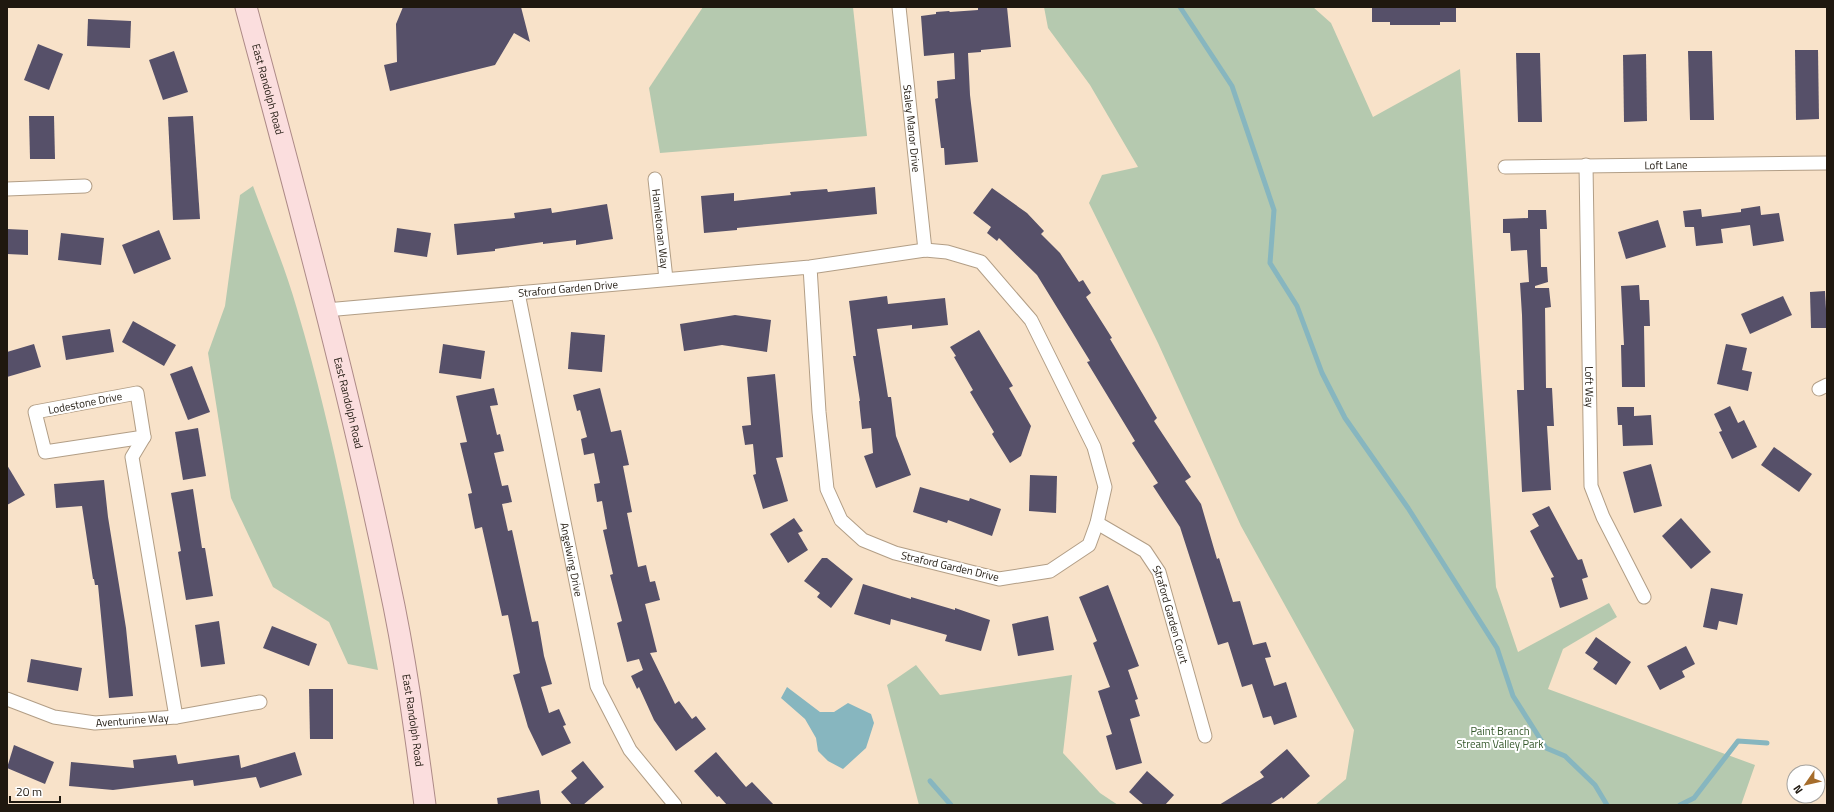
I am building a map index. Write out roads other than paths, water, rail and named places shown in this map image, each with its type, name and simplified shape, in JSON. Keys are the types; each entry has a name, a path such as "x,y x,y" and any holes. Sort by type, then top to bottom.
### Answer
{"main road":[{"name":"East Randolph Road","path":"246,7 326,310 389,582 410,699 425,805"}],"street":[{"name":"Staley Manor Drive","path":"899,7 925,250"},
{"name":"Loft Lane","path":"1505,167 1827,163"},
{"name":"Loft Way","path":"1586,165 1591,486 1603,517 1644,597"},
{"name":"Hamletonan Way","path":"655,179 666,279"},
{"path":"7,189 85,186"},
{"name":"Straford Garden Drive","path":"326,310 810,267 925,250 947,252 981,262 1031,320 1094,447 1105,487 1097,523 1088,545 1050,571 999,579 895,553 863,540 841,520 827,489 819,412 810,267"},
{"name":"Angelwing Drive","path":"518,293 597,686 630,750 669,803"},
{"name":"Lodestone Drive","path":"137,393 144,437 44,452 35,412 137,393"},
{"path":"144,437 132,457 176,717"},
{"name":"Straford Garden Court","path":"1097,523 1144,551 1158,572 1204,736"},
{"name":"Aventurine Way","path":"7,699 54,717 95,723 176,717 260,702"}],"water":[{"path":"787,687 820,712 834,712 848,703 871,714 874,723 866,748 843,769 828,761 818,751 816,738 805,719 781,698"}],"waterway":[{"path":"1180,7 1232,86 1274,210 1270,263 1297,306 1322,373 1345,418 1408,508 1497,648 1513,696 1546,748 1565,756 1595,785 1607,805"},
{"path":"1680,805 1694,798 1738,741 1767,743"},
{"path":"930,781 951,805"}],"park label":[{"name":"Paint Branch Stream Valley Park","path":"1500,737"}]}
